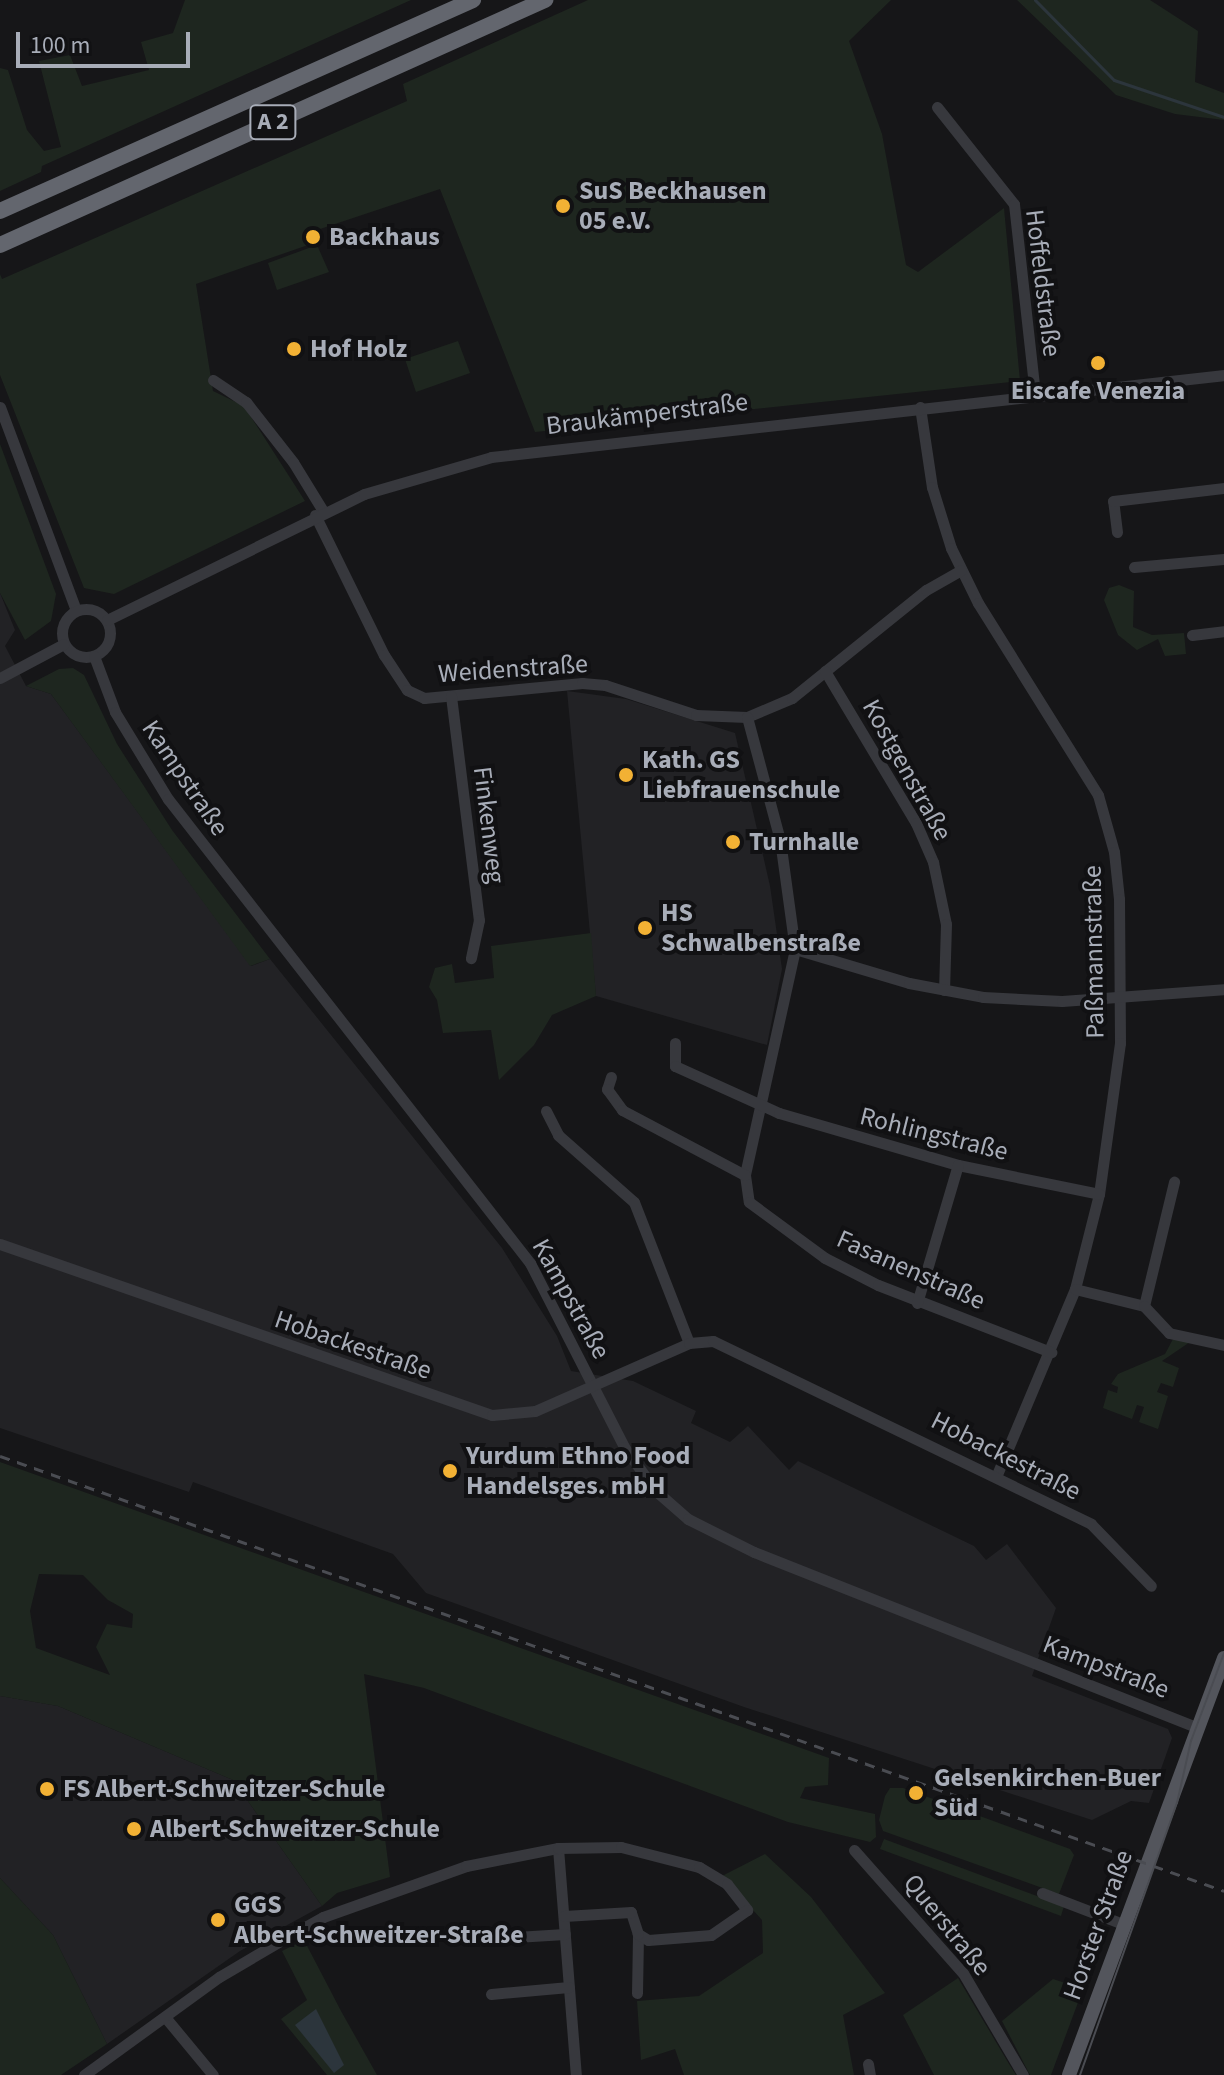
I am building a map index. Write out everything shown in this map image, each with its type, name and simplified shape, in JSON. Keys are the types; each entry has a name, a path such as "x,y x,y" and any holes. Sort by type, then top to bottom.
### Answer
{"highway":[{"name":"A 2","path":"0,211 473,0"},
{"name":"A 2","path":"0,245 545,0"}],"main road":[{"name":"Horster Straße","path":"1069,2075 1224,1658"}],"street":[{"name":"Hoffeldstraße","path":"937,107 1014,204 1035,394"},
{"name":"Braukämperstraße","path":"107,620 319,513 407,479 504,455 1224,375"},
{"path":"213,380 246,402 293,462 319,513"},
{"path":"0,407 76,610"},
{"name":"Paßmannstraße","path":"920,407 932,487 961,570 1098,795 1114,852 1119,899 1121,998 1115,1089 1099,1194 1075,1289 997,1475"},
{"path":"1117,532 1113,501 1224,488"},
{"name":"Weidenstraße","path":"319,513 407,690 424,698 582,683 605,685 696,715 747,717 781,705 926,590 961,570"},
{"path":"1134,567 1224,559"},
{"path":"76,610 96,610 107,620 110,637 94,656 74,654 64,644 62,625 76,610"},
{"path":"1192,635 1224,631"},
{"path":"0,678 64,644"},
{"name":"Kampstraße","path":"94,656 115,712 168,799 530,1263 644,1477 670,1505 715,1535 1196,1727"},
{"name":"Kostgenstraße","path":"825,671 916,823 933,862 946,924 944,990"},
{"name":"Finkenweg","path":"451,696 479,920 471,958"},
{"path":"611,1077 607,1089 622,1110 745,1175 763,1105 795,949 780,840 747,717"},
{"path":"795,949 944,990 1031,1001 1121,998 1224,989"},
{"name":"Rohlingstraße","path":"675,1043 675,1066 763,1105 958,1165 1099,1194"},
{"path":"546,1111 558,1135 640,1212 689,1343"},
{"path":"917,1303 958,1165"},
{"name":"Fasanenstraße","path":"745,1175 749,1202 825,1258 917,1303 1051,1352"},
{"path":"1144,1306 1174,1182"},
{"name":"Hobackestraße","path":"0,1244 492,1415 535,1411 689,1343 713,1341 739,1349 1091,1524 1151,1586"},
{"path":"1075,1289 1144,1306 1169,1333 1224,1345"},
{"path":"84,2075 219,1977 323,1917 466,1866 558,1848 621,1847 699,1867 727,1884 747,1910 711,1935 648,1940 638,1934"},
{"path":"558,1848 576,2075"},
{"name":"Querstraße","path":"854,1850 963,1973 1023,2075"},
{"path":"1042,1893 1123,1924"},
{"path":"564,1916 631,1912 638,1934 637,1993"},
{"path":"469,1940 565,1934"},
{"path":"491,1994 569,1987"},
{"path":"165,2017 213,2075"}],"shaded area":[{"path":"185,0 411,0 42,166 41,172 0,191 0,68 8,70 27,130 44,151 61,147 39,61 70,55 82,86 149,70 141,42 173,33"},
{"path":"588,0 891,0 849,41 882,134 906,265 918,272 1004,208 1020,381 535,432 440,189 305,234 308,245 196,284 213,391 244,406 305,501 114,594 84,588 0,375 0,274 2,279 407,101 403,84"},
{"path":"1017,0 1150,0 1198,31 1195,82 1224,93 1224,120 1175,114 1116,95"},
{"path":"317,245 329,272 277,290 268,263"},
{"path":"458,341 470,373 416,392 405,359"},
{"path":"0,444 56,594 51,621 25,640 0,593"},
{"path":"1119,585 1134,591 1133,627 1152,635 1184,633 1186,654 1165,656 1158,639 1137,650 1118,635 1104,600 1109,588"},
{"path":"0,593 15,630 5,646 26,686 51,694 251,966 270,959 502,1248 557,1336 571,1371 633,1381 696,1411 691,1423 730,1442 748,1426 789,1470 798,1461 974,1546 986,1560 1007,1544 1056,1608 1032,1676 1168,1729 1172,1738 1149,1803 1131,1801 1092,1820 744,1707 426,1593 393,1554 193,1482 189,1492 0,1428"},
{"path":"73,668 84,675 117,744 172,830 270,959 250,966 51,694 26,686 59,669"},
{"path":"567,691 626,699 735,733 770,886 782,969 767,1045 596,996"},
{"path":"591,933 596,996 552,1015 534,1045 499,1080 491,1030 443,1033 437,1000 429,987 435,968 452,964 455,983 494,978 491,946"},
{"path":"1173,1339 1190,1342 1162,1361 1179,1368 1173,1387 1161,1383 1157,1392 1168,1396 1158,1429 1139,1422 1144,1407 1137,1405 1132,1419 1103,1408 1108,1390 1117,1393 1118,1387 1111,1384 1118,1374 1165,1354"},
{"path":"0,1462 829,1758 828,1785 805,1787 800,1798 875,1814 876,1837 870,1842 788,1822 424,1688 364,1674 390,1877 337,1893 322,1906 233,1780 58,1706 0,1696","holes":["39,1574 83,1575 108,1600 133,1614 132,1628 107,1624 96,1647 110,1675 36,1648 30,1611"]},
{"name":"Albert-Schweitzer-Schule","path":"0,1696 58,1706 233,1780 322,1906 240,1951 107,2044 53,1935 0,1878"},
{"path":"890,1788 903,1788 1070,1849 1074,1855 1059,1894 883,1831 879,1820 885,1796"},
{"path":"884,1839 1064,1906 1061,1916 880,1849"},
{"path":"765,1854 811,1897 885,1993 843,2015 854,2075 684,2075 675,2049 641,2060 637,2001 699,1996 763,1953 762,1920 722,1876"},
{"path":"0,1878 53,1935 107,2044 61,2075 0,2075"},
{"path":"304,1940 377,2075 327,2075 281,2019 307,2000 282,1951"},
{"path":"958,1978 1016,2075 934,2075 903,2015"},
{"path":"1053,1979 1083,1989 1051,2075 1030,2075 1002,2021"},
{"path":"316,2009 344,2065 334,2073 295,2025"}],"waterway":[{"path":"1035,0 1114,80 1224,117"}],"tram line":[{"path":"1080,2075 1177,1803 1191,1741 1224,1653"}],"railway":[{"path":"0,1456 1224,1891"}],"place":[{"name":"SuS Beckhausen 05 e.V.","path":"563,206"},
{"name":"Backhaus","path":"313,237"},
{"name":"Hof Holz","path":"294,349"},
{"name":"Eiscafe Venezia","path":"1098,363"},
{"name":"Kath. GS Liebfrauenschule","path":"626,775"},
{"name":"Turnhalle","path":"733,842"},
{"name":"HS Schwalbenstraße","path":"645,928"},
{"name":"Yurdum Ethno Food Handelsges. mbH","path":"450,1471"},
{"name":"FS Albert-Schweitzer-Schule","path":"47,1789"},
{"name":"Gelsenkirchen-Buer Süd","path":"916,1793"},
{"name":"Albert-Schweitzer-Schule","path":"134,1829"},
{"name":"GGS Albert-Schweitzer-Straße","path":"218,1920"}]}
